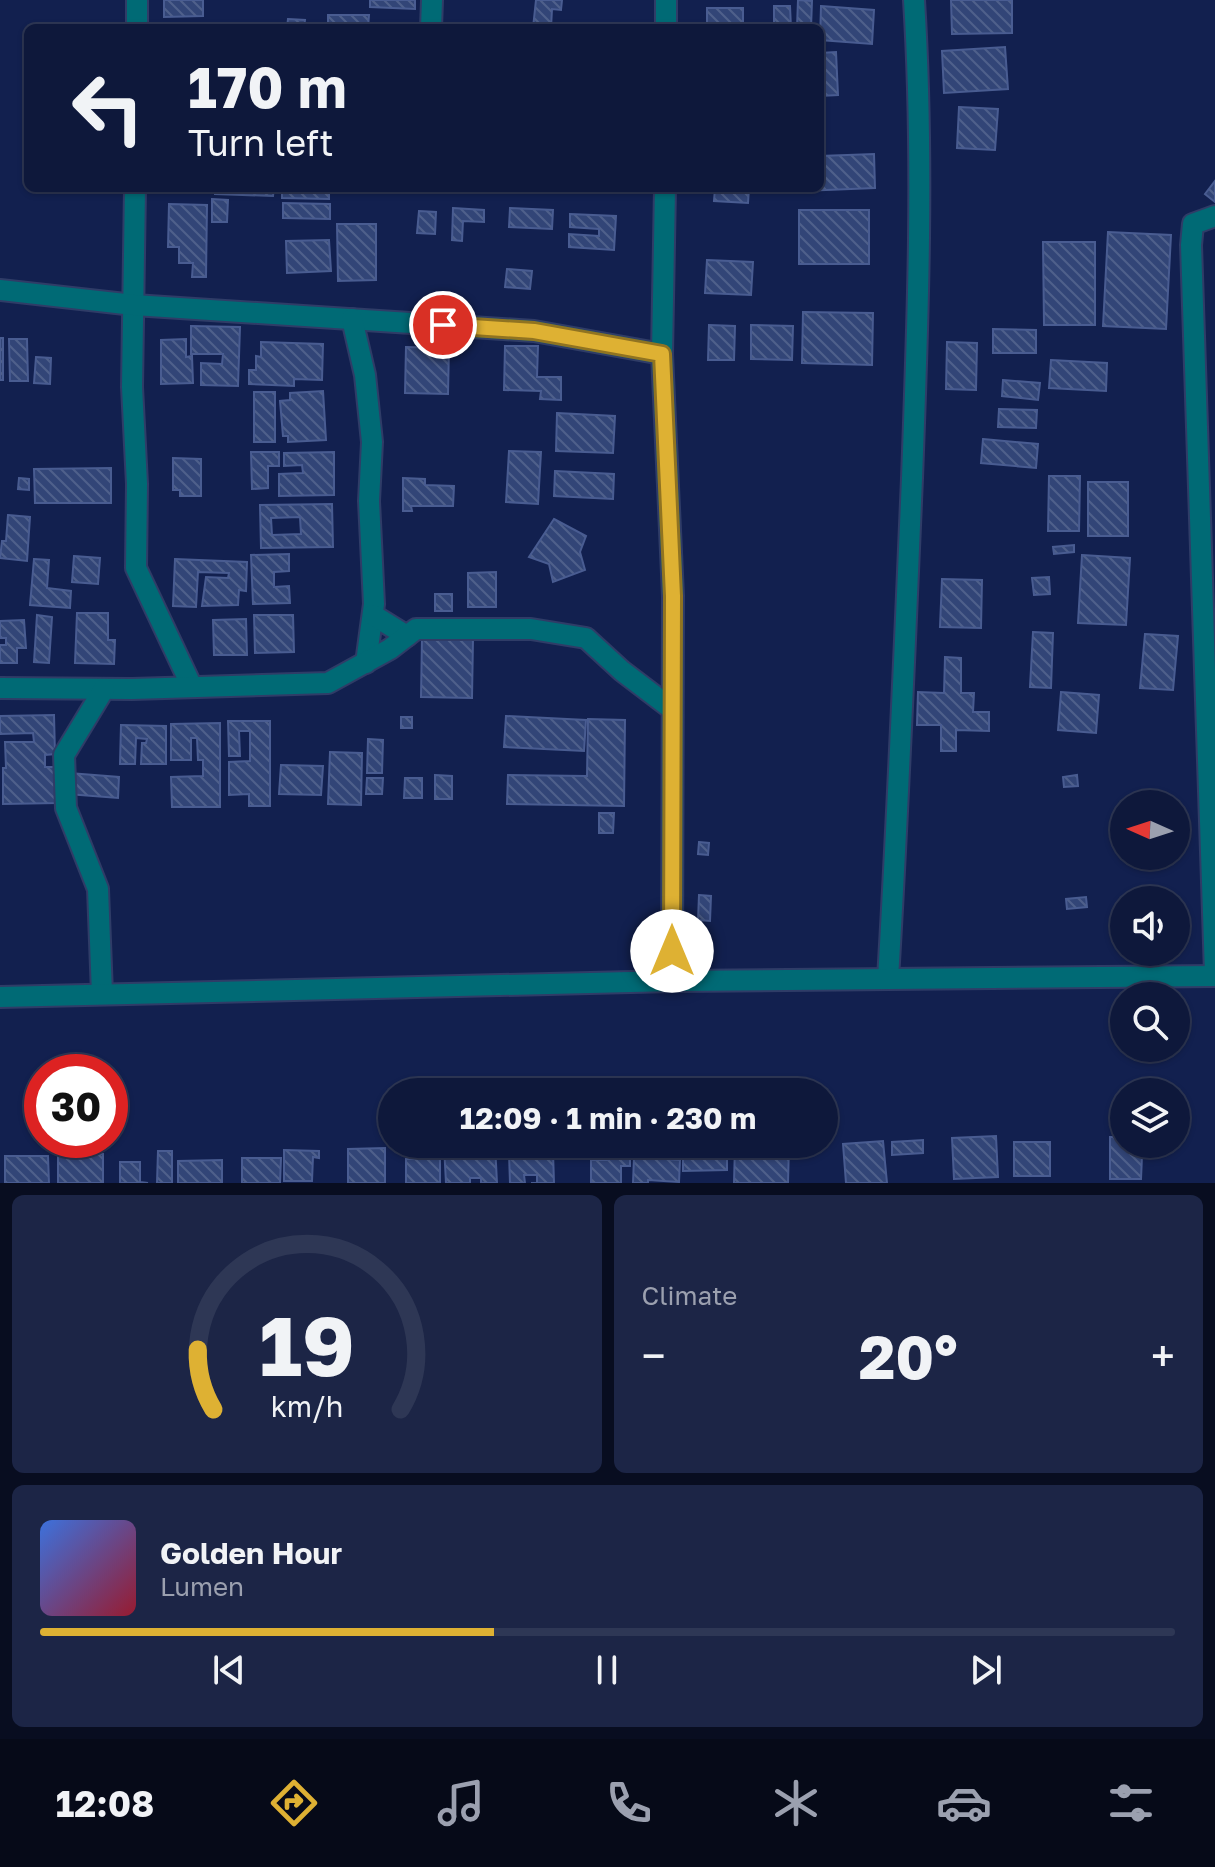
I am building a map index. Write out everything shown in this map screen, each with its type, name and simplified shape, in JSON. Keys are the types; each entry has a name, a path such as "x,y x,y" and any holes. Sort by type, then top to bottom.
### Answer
{"street":[{"path":"137,0 137,24"},
{"path":"431,24 432,0"},
{"path":"666,0 666,24"},
{"path":"888,979 898,813 917,331 917,51 914,0"},
{"path":"135,192 132,387 137,484 136,568 192,687"},
{"path":"665,192 662,354 673,596 672,981"},
{"path":"0,997 672,981 1215,974 1191,245 1193,224 1215,216"},
{"path":"0,290 134,305 534,331 662,354"},
{"path":"352,319 365,375 372,442 369,501 373,615 366,663"},
{"path":"373,615 407,636"},
{"path":"0,688 104,689 328,683 390,649 416,629 531,629 586,638 622,671 672,709"},
{"path":"102,994 98,889 66,808 64,755 104,689"}],"building":[{"path":"164,0 203,0 203,16 164,17"},
{"path":"370,0 415,0 415,9 370,7"},
{"path":"536,0 562,0 561,10 552,9 551,24 533,24"},
{"path":"798,0 812,1 811,24 797,24"},
{"path":"951,0 1012,0 1012,33 952,34"},
{"path":"774,6 790,6 791,24 774,24"},
{"path":"821,6 874,10 872,44 824,40 824,24 820,24"},
{"path":"707,8 743,8 743,24 707,24"},
{"path":"328,15 369,15 368,24 328,24"},
{"path":"288,19 305,20 304,24 287,24"},
{"path":"1005,47 1008,89 944,93 942,51"},
{"path":"836,52 838,95 824,96 824,53"},
{"path":"959,107 998,109 995,150 957,148"},
{"path":"874,154 875,188 824,190 824,156"},
{"path":"1215,181 1215,202 1205,194"},
{"path":"215,192 274,192 273,196"},
{"path":"282,192 329,192 329,199 282,198"},
{"path":"715,192 749,192 748,203 714,201"},
{"path":"212,199 228,200 227,222 212,222"},
{"path":"283,203 330,204 330,219 283,218"},
{"path":"169,204 207,205 206,277 192,277 193,263 179,263 179,247 168,247"},
{"path":"453,208 484,210 484,222 463,221 462,241 452,240"},
{"path":"510,208 553,210 552,229 509,227"},
{"path":"799,210 869,210 869,264 799,264"},
{"path":"419,211 436,212 435,234 417,233"},
{"path":"570,214 616,216 614,250 569,247 569,234 599,236 599,229 570,227"},
{"path":"337,224 376,224 376,280 338,281"},
{"path":"1108,232 1171,235 1166,329 1103,326"},
{"path":"329,240 331,271 287,273 286,241"},
{"path":"1043,242 1095,242 1095,325 1044,325"},
{"path":"707,260 753,262 751,295 705,293"},
{"path":"507,269 532,271 530,289 505,287"},
{"path":"803,312 873,313 872,365 802,363"},
{"path":"709,325 735,326 734,360 708,360"},
{"path":"751,325 793,326 792,360 751,359"},
{"path":"191,326 240,327 238,386 201,385 201,363 222,364 223,354 191,354"},
{"path":"993,329 1036,330 1036,353 993,353"},
{"path":"0,338 3,338 3,380 0,380"},
{"path":"9,339 27,339 28,381 10,381"},
{"path":"186,339 186,357 192,356 193,383 161,384 161,340"},
{"path":"261,342 323,344 322,380 294,379 294,386 249,384 249,370 256,370 256,356 261,357"},
{"path":"947,342 977,343 976,390 946,389"},
{"path":"505,346 538,346 537,377 561,377 561,400 540,399 541,391 504,390"},
{"path":"406,347 449,348 448,394 405,393"},
{"path":"36,357 51,358 50,384 34,383"},
{"path":"1051,360 1107,363 1106,391 1049,388"},
{"path":"1003,380 1040,383 1038,400 1002,396"},
{"path":"323,391 326,440 288,442 288,436 283,436 280,401 290,400 290,393"},
{"path":"254,392 275,392 275,442 254,442"},
{"path":"999,409 1037,410 1036,428 998,427"},
{"path":"557,413 615,416 613,453 556,451"},
{"path":"983,439 1038,444 1036,468 981,463"},
{"path":"509,451 541,452 538,504 506,502"},
{"path":"251,452 279,452 279,466 268,466 268,488 252,489"},
{"path":"334,452 334,495 279,496 279,474 303,473 302,465 284,466 284,453"},
{"path":"173,458 201,459 201,496 180,496 180,490 173,490"},
{"path":"111,468 111,503 35,503 34,469"},
{"path":"555,471 614,474 613,499 554,496"},
{"path":"1049,476 1080,476 1079,531 1048,531"},
{"path":"19,478 29,479 29,490 18,489"},
{"path":"403,478 425,479 425,485 454,486 453,506 411,506 412,511 403,511"},
{"path":"1088,482 1128,482 1128,536 1088,536"},
{"path":"332,504 333,547 261,548 260,505","holes":["300,517 301,534 272,535 271,518"]},
{"path":"8,515 30,517 27,561 0,558 2,541 6,541"},
{"path":"554,519 586,536 580,552 585,570 553,582 549,564 529,557"},
{"path":"1074,545 1074,552 1054,554 1053,547"},
{"path":"289,554 289,571 274,572 274,587 289,586 290,603 253,604 251,555"},
{"path":"1082,555 1130,558 1126,625 1078,623"},
{"path":"74,556 100,558 98,584 72,582"},
{"path":"34,559 49,560 47,588 71,591 70,608 30,605"},
{"path":"175,559 247,562 246,591 239,590 238,605 202,606 206,577 228,578 229,573 198,572 196,607 173,606"},
{"path":"496,572 496,607 468,607 468,573"},
{"path":"1049,577 1050,594 1034,595 1032,578"},
{"path":"942,579 982,580 981,628 940,627"},
{"path":"435,594 452,594 452,611 435,611"},
{"path":"77,613 108,613 108,640 115,640 114,664 75,663"},
{"path":"37,615 52,617 49,663 34,662"},
{"path":"254,615 293,615 294,652 255,653"},
{"path":"246,619 247,655 214,655 213,620"},
{"path":"24,620 26,648 17,648 17,663 0,663 0,645 6,645 6,638 0,638 0,621"},
{"path":"1033,632 1053,633 1051,688 1030,687"},
{"path":"1145,634 1178,636 1173,690 1140,688"},
{"path":"422,638 473,639 472,698 421,697"},
{"path":"945,657 961,658 961,693 974,693 973,712 989,712 989,731 956,730 956,751 941,751 941,725 917,725 918,692 944,693"},
{"path":"1061,692 1099,695 1096,733 1058,730"},
{"path":"54,715 55,754 45,755 45,767 57,767 58,803 3,804 5,742 34,742 33,733 0,734 0,716"},
{"path":"506,716 586,720 584,751 504,747"},
{"path":"401,717 412,717 412,728 401,728"},
{"path":"588,719 625,720 624,806 507,804 508,775 587,776"},
{"path":"228,721 270,721 270,806 249,806 249,794 229,795 229,762 250,761 250,731 239,731 240,756 229,756"},
{"path":"220,723 220,807 172,807 171,777 203,776 203,760 198,760 197,738 191,738 191,760 171,760 171,724"},
{"path":"121,725 166,726 166,764 141,764 142,743 146,743 147,739 136,738 135,764 120,764"},
{"path":"368,739 383,740 382,773 367,773"},
{"path":"330,752 362,753 361,805 328,804"},
{"path":"281,765 323,766 321,795 279,794"},
{"path":"69,773 119,777 118,798 68,794"},
{"path":"435,775 452,776 452,799 435,799"},
{"path":"1077,775 1078,786 1064,787 1063,777"},
{"path":"367,778 383,778 382,794 366,794"},
{"path":"405,778 422,778 422,798 404,798"},
{"path":"599,813 614,813 613,833 599,833"},
{"path":"699,842 709,843 708,855 698,854"},
{"path":"699,895 711,896 710,921 698,920"},
{"path":"1086,897 1087,907 1067,909 1066,899"},
{"path":"996,1136 998,1177 954,1179 952,1138"},
{"path":"923,1140 923,1153 892,1155 892,1142"},
{"path":"883,1141 887,1183 846,1183 843,1144"},
{"path":"1014,1142 1050,1142 1050,1176 1014,1176"},
{"path":"378,1148 378,1158 385,1158 385,1183 348,1183 348,1149"},
{"path":"284,1150 319,1151 319,1158 313,1157 312,1181 284,1181"},
{"path":"158,1151 172,1151 172,1183 157,1183"},
{"path":"5,1156 48,1158 49,1183 5,1183"},
{"path":"58,1158 103,1158 103,1183 58,1183"},
{"path":"242,1158 281,1158 280,1183 242,1183"},
{"path":"440,1158 440,1183 406,1183 406,1159"},
{"path":"445,1158 496,1158 497,1183 481,1183 481,1178 470,1178 470,1183 446,1183"},
{"path":"509,1158 553,1158 554,1183 537,1183 537,1175 524,1175 525,1183 510,1183"},
{"path":"630,1158 630,1166 621,1166 621,1183 591,1183 591,1160"},
{"path":"634,1158 680,1160 679,1182 648,1180 648,1183 633,1183"},
{"path":"683,1158 727,1158 727,1170 683,1171"},
{"path":"735,1158 789,1158 788,1183 734,1183"},
{"path":"1110,1158 1142,1158 1141,1179 1110,1179"},
{"path":"222,1160 222,1183 178,1183 178,1161"},
{"path":"120,1162 140,1162 140,1182 148,1183 120,1183"}],"route":[{"path":"443,325 534,331 662,354 673,596 672,951"}]}
